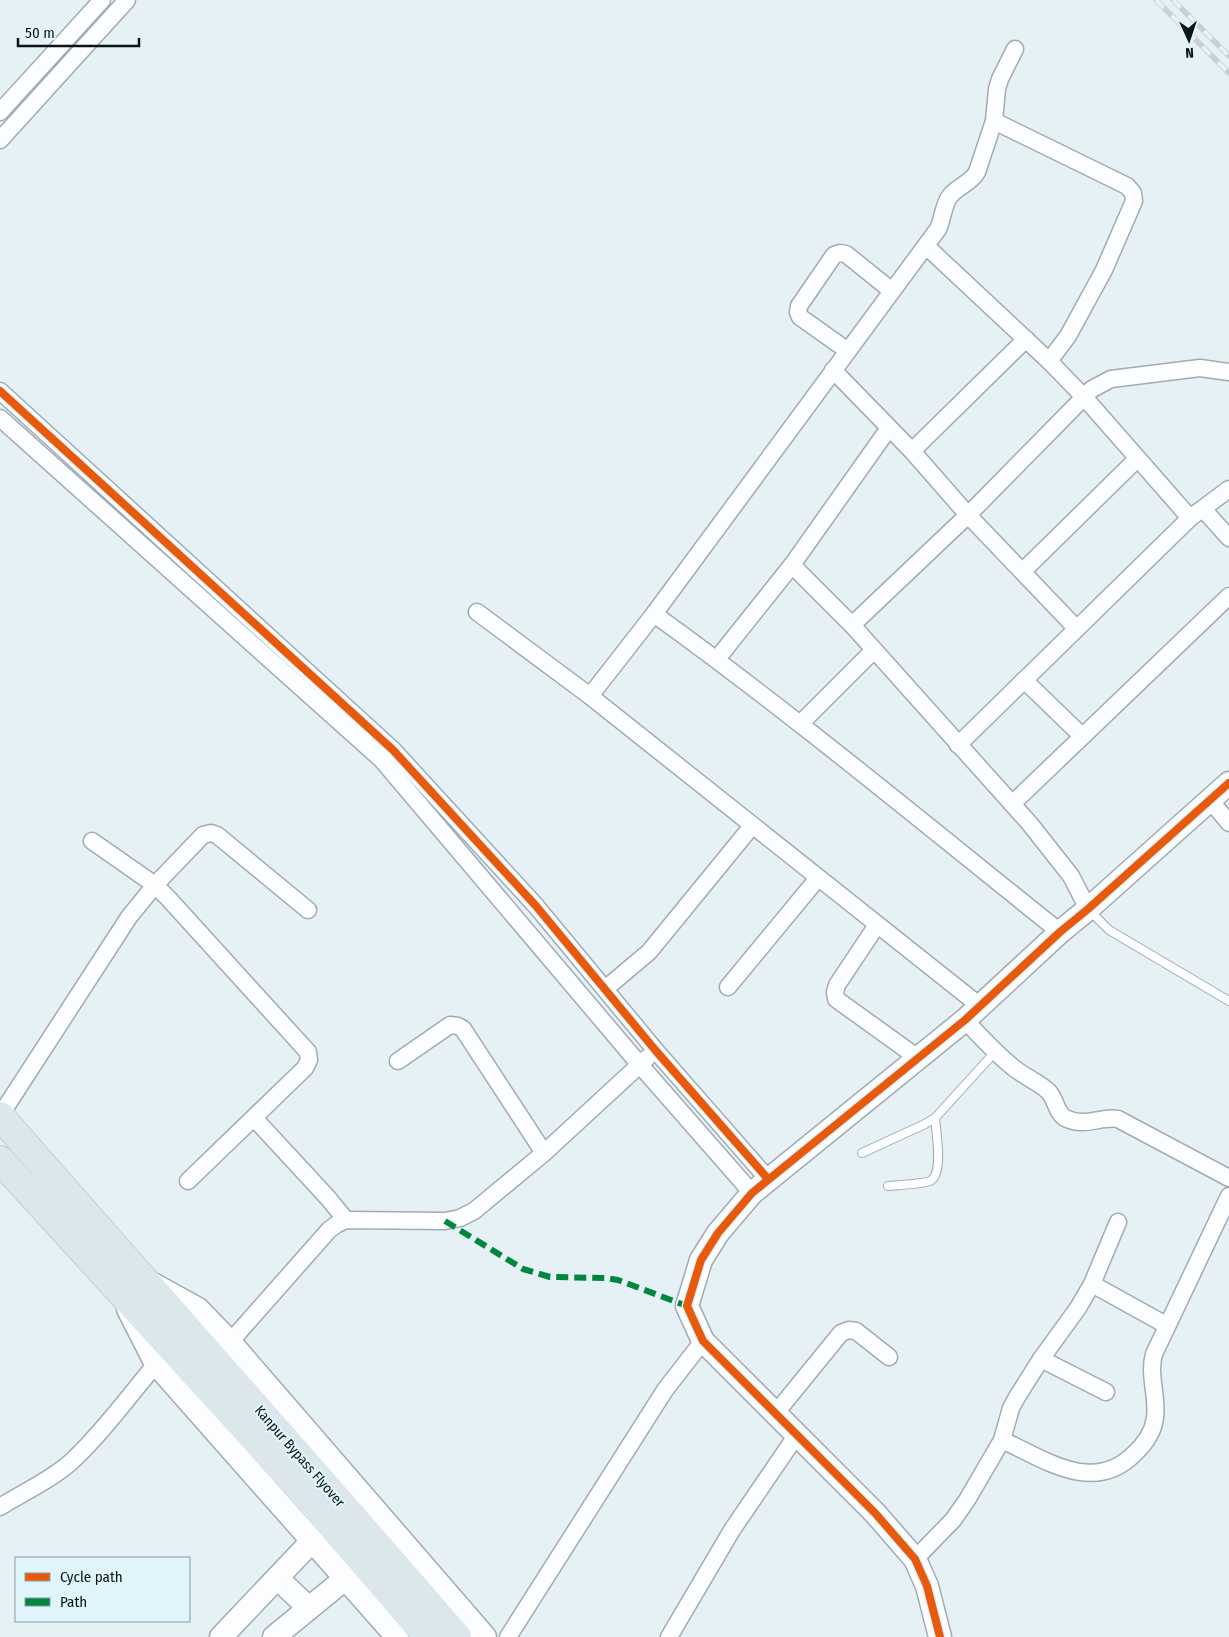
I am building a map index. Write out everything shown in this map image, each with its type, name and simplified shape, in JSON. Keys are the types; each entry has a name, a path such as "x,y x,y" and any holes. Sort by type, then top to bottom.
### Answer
{"highway":[{"path":"0,1116 130,1284"},
{"path":"0,1160 130,1284"},
{"name":"Kanpur Bypass Flyover","path":"130,1284 306,1479 457,1637"},
{"name":"Kanpur Bypass Flyover","path":"306,1479 428,1637"}],"street":[{"path":"0,112 102,0"},
{"path":"0,140 127,0"},
{"path":"590,696 654,614 938,230 951,194 968,183 977,172 994,121 997,89 1000,79 1015,49"},
{"path":"994,121 1127,186 1134,193 1134,201 1108,261 1068,336 1049,361"},
{"path":"926,246 1049,361 1084,397 1137,459 1197,513 1229,538"},
{"path":"848,350 800,317 798,312 799,306 834,255 846,254 892,291"},
{"path":"912,451 1026,339"},
{"path":"852,625 968,515 1092,389 1111,379 1200,368 1229,372"},
{"path":"833,370 912,451 968,515 1076,628"},
{"path":"0,392 393,750 536,906 656,1051 760,1186"},
{"path":"0,418 382,760 640,1065 760,1186"},
{"path":"717,659 792,565 889,428"},
{"path":"1023,571 1137,459"},
{"path":"958,745 1076,628 1197,513 1229,490"},
{"path":"792,565 852,625 1012,804 1071,876 1088,909"},
{"path":"1012,804 1229,596"},
{"path":"478,612 590,696 877,925 973,1013 995,1052 1016,1070 1049,1092 1060,1113 1066,1118 1092,1123 1110,1118 1118,1119 1229,1178"},
{"path":"654,614 717,659 800,724 1060,932"},
{"path":"800,724 874,650"},
{"path":"1024,680 1082,736"},
{"path":"940,1637 927,1586 915,1559 875,1513 703,1341 687,1306 701,1260 718,1233 760,1186 973,1013 1060,932 1229,783"},
{"path":"1210,800 1229,823"},
{"path":"605,989 655,946 752,826"},
{"path":"0,1116 129,917 155,885 203,835 211,833 217,835 308,910"},
{"path":"92,841 155,885 308,1052 309,1060 305,1068 188,1181"},
{"path":"728,987 818,878"},
{"path":"877,925 837,985 836,999 918,1058"},
{"path":"398,1061 450,1026 458,1026 463,1029 544,1153"},
{"path":"230,1342 329,1230 337,1224 346,1220 445,1221 460,1218 474,1211 544,1153 656,1051"},
{"path":"254,1118 346,1220"},
{"path":"1002,1440 1064,1469 1088,1474 1106,1471 1128,1460 1144,1444 1151,1433 1155,1420 1156,1406 1151,1363 1154,1354 1166,1325 1229,1196"},
{"path":"915,1559 953,1520 966,1500 1002,1440 1011,1408 1017,1397 1041,1359 1068,1323 1092,1284 1118,1222"},
{"path":"130,1284 198,1309 230,1342 485,1637"},
{"path":"130,1284 156,1364 397,1637"},
{"path":"1092,1284 1166,1325"},
{"path":"775,1414 841,1333 849,1330 856,1331 890,1358"},
{"path":"508,1637 665,1390 703,1341"},
{"path":"1041,1359 1106,1392"},
{"path":"0,1506 56,1474 71,1461 156,1364"},
{"path":"669,1637 732,1530 796,1436"},
{"path":"221,1637 313,1540"},
{"path":"277,1578 309,1608"},
{"path":"274,1637 346,1578"}],"lane":[{"path":"1088,909 1109,930 1229,1001"},
{"path":"862,1153 935,1118 995,1052"},
{"path":"888,1186 929,1181 935,1176 938,1168 935,1118"}],"railway":[{"path":"1156,0 1229,73"},
{"path":"1173,0 1229,56"}],"marked path":[{"path":"445,1221 523,1269 550,1277 618,1280 687,1306"}],"cycle path":[{"path":"0,391 393,750 536,906 656,1051 768,1179"},
{"path":"940,1637 927,1586 915,1559 875,1513 703,1341 687,1306 701,1260 718,1233 752,1193 965,1020 1060,932 1229,783"}]}
